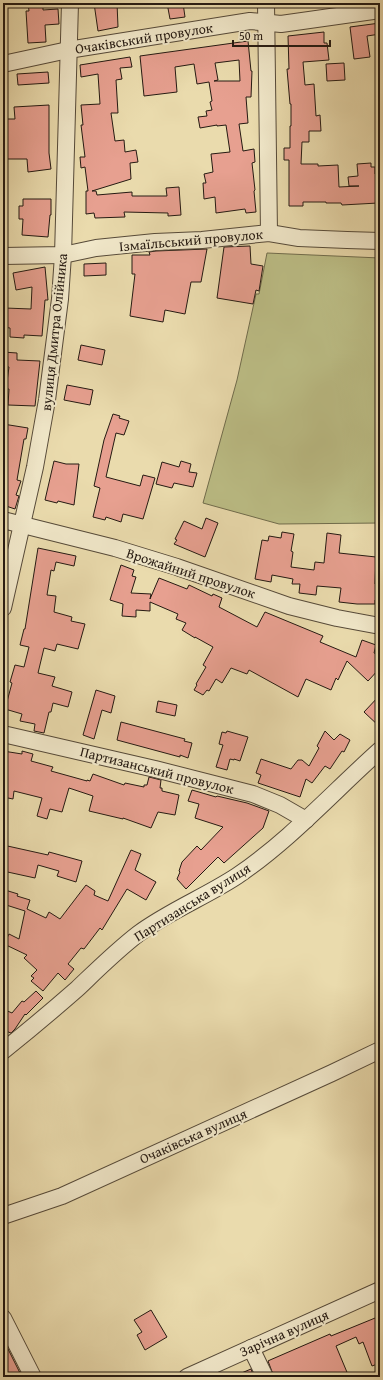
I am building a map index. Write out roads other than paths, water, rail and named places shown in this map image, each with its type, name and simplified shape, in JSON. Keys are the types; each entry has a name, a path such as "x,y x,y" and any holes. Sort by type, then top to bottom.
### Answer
{"street":[{"name":"вулиця Дмитра Олійника","path":"3,608 35,467 47,400 60,299 63,255 70,3"},
{"path":"266,3 269,233"},
{"name":"Очаківський провулок","path":"3,64 68,50 250,21 281,24 380,10"},
{"name":"Ізмаїльський провулок","path":"3,256 63,255 96,248 269,233 299,238 380,240"},
{"name":"Врожайний провулок","path":"3,520 115,548 177,567 289,606 337,618 380,626"},
{"name":"Партизанський провулок","path":"3,734 155,769 253,794 280,805 306,820"},
{"name":"Партизанська вулиця","path":"3,1051 53,1010 138,934 165,916 209,893 263,856 306,820 380,750"},
{"name":"Очаківська вулиця","path":"3,1216 62,1196 380,1050"},
{"name":"Зарічна вулиця","path":"187,1377 380,1290"},
{"path":"3,1318 33,1377"},
{"path":"251,1348 265,1377"}]}
